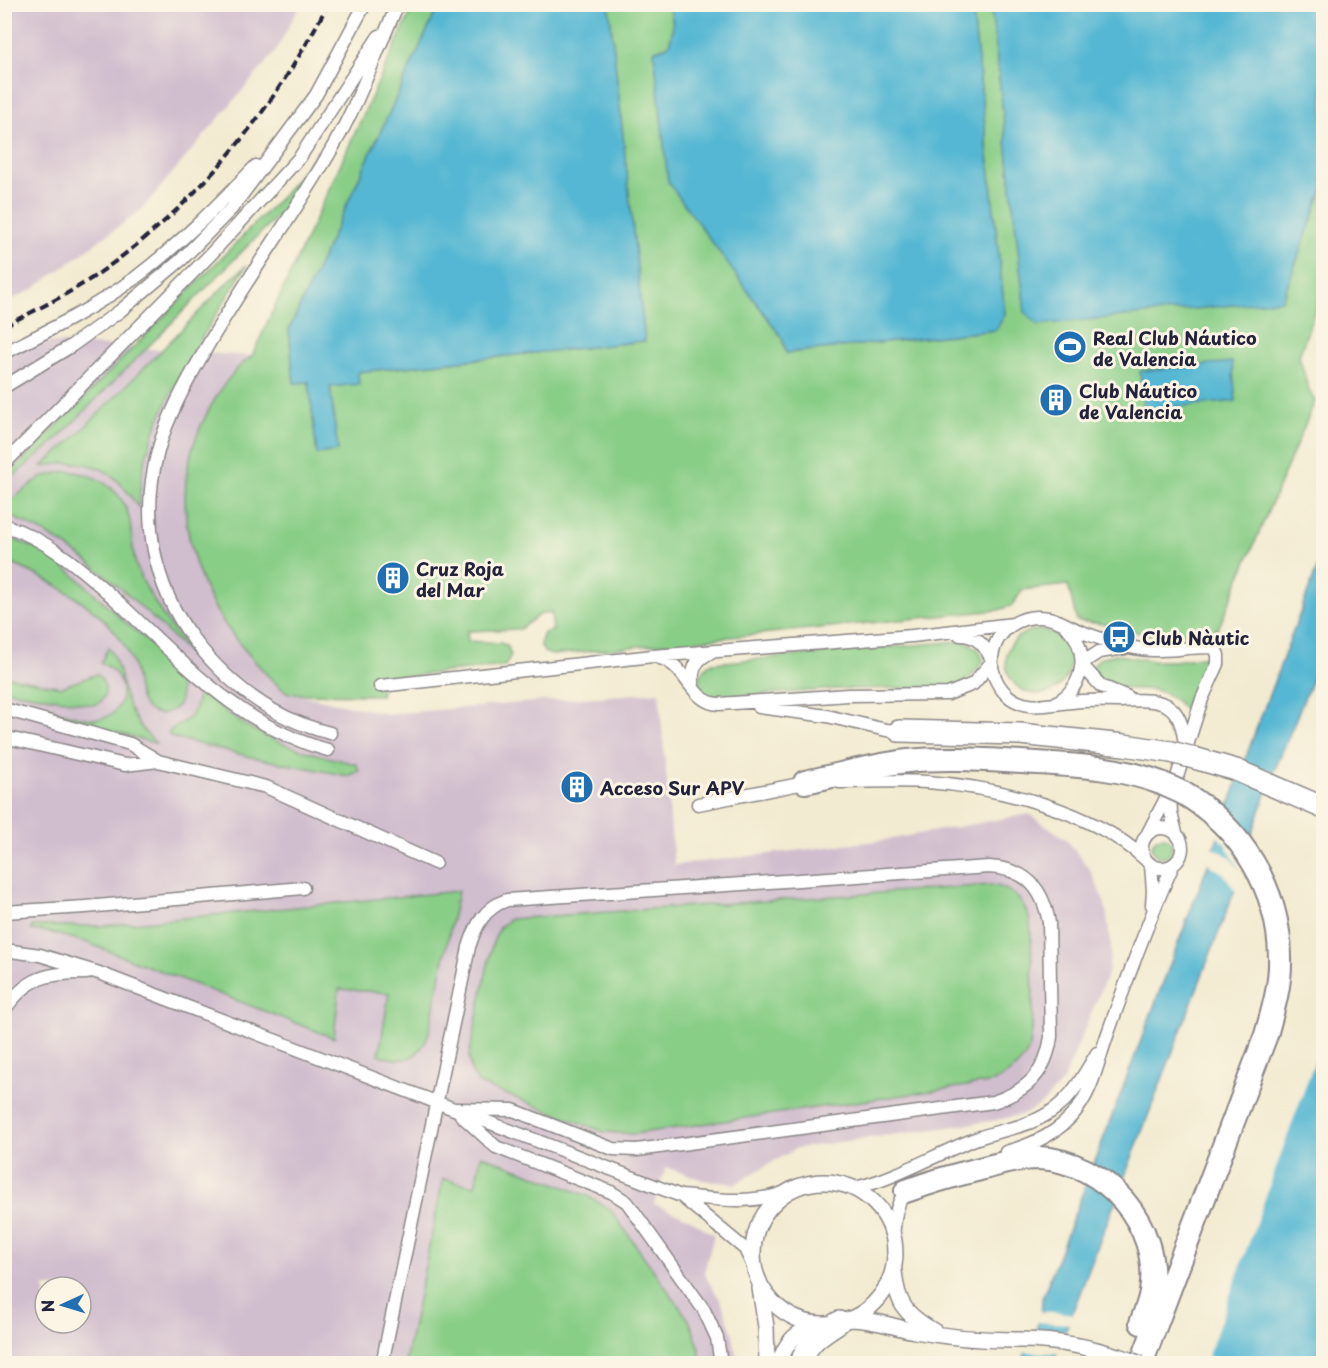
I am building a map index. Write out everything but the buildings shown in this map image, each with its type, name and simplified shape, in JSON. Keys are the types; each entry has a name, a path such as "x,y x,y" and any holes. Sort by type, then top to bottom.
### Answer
{"highway":[{"path":"899,731 1020,734 1184,753 1236,770 1289,791 1323,808"},
{"path":"805,782 886,765 931,759 997,760 1105,768 1142,776 1201,803 1217,817 1244,848 1260,874 1272,907 1279,937 1280,958 1274,1006 1252,1074 1141,1364"},
{"path":"906,1191 1014,1160 1046,1159 1078,1167 1106,1183 1132,1211 1146,1239 1151,1271 1151,1290 1147,1307 1126,1364"},
{"path":"801,1364 805,1350 811,1343 838,1322"}],"street":[{"path":"4,387 71,346 120,311 181,260 232,208 316,95 365,4"},
{"path":"4,464 210,255 300,157 396,10"},
{"path":"330,734 287,720 268,709 233,681 202,650 189,633 170,603 161,581 155,558 149,509 150,487 158,450 166,427 190,377 216,331 334,146 368,78 396,10"},
{"path":"4,353 88,310 137,277 186,235 285,137"},
{"path":"4,525 48,544 83,570 210,687 238,709 266,726 298,741 328,750"},
{"path":"653,656 672,663 702,699 712,704 730,704 848,694 948,694 973,684 992,661 997,640 1013,624 1022,619 1036,617 1050,618 1134,648"},
{"path":"1053,704 1070,692 1076,684 1082,664 1081,648 1076,638 1062,623"},
{"path":"380,686 653,656 912,636 1013,624"},
{"path":"912,636 968,635 979,640 992,661 996,680 1002,690 1010,698 1031,706 1132,699 1153,700 1173,710 1182,723 1184,753"},
{"path":"1082,664 1092,655 1108,649 1134,648 1171,651 1209,646 1217,651 1218,664 1202,699 1177,777 1142,848 1148,862 1154,891 1151,918"},
{"path":"693,687 692,678 696,664 705,655 714,652"},
{"path":"1082,664 1101,686 1132,699"},
{"path":"730,704 788,710 899,731"},
{"path":"4,709 130,744 158,761 266,787 435,863"},
{"path":"4,736 125,765 158,761"},
{"path":"698,804 805,782 923,782 957,785 1045,806 1090,823 1123,841 1148,862 1161,868 1173,865"},
{"path":"893,1237 896,1211 906,1191 928,1175 1026,1147 1059,1128 1083,1101 1151,918 1173,865 1181,854 1182,847 1171,813 1171,789"},
{"path":"1148,833 1159,828 1176,833"},
{"path":"382,1364 474,930 481,918 497,903 519,899 989,867 1008,869 1025,878 1038,892 1047,909 1051,1026 1049,1052 1031,1081 1006,1098 982,1104 650,1149 625,1150 613,1149 513,1110 455,1109"},
{"path":"4,912 303,888"},
{"path":"4,950 40,955 99,973 681,1196 740,1201 760,1200 786,1192"},
{"path":"4,1011 27,985 45,976 56,973 99,973"},
{"path":"855,1188 877,1183 978,1138 1027,1125 1037,1120 1055,1108 1072,1092 1106,1039"},
{"path":"455,1109 496,1147 611,1192 627,1202 704,1310 717,1338 720,1364"},
{"path":"767,1364 765,1318 756,1274 753,1240 758,1226 774,1201 799,1185 827,1181 855,1188 875,1203 884,1213 893,1237 897,1295 906,1311 940,1335"},
{"path":"681,1196 745,1250 772,1302 797,1319 810,1323 838,1322 863,1312 879,1298 890,1280 894,1266"},
{"path":"779,1364 788,1343 796,1334 812,1327 864,1319 940,1335 1074,1344 1115,1354 1141,1364"}],"shaded area":[{"path":"5,4 300,5 276,51 141,210 35,288 5,303"},
{"path":"4,339 252,356 242,364 217,396 195,440 187,489 188,527 196,565 212,602 242,646 287,692 387,714 659,692 674,865 886,840 1029,814 1066,839 1091,871 1105,904 1111,946 1108,973 1063,1081 1043,1103 1025,1114 992,1121 797,1148 735,1184 703,1180 666,1167 654,1204 690,1219 714,1235 705,1269 706,1277 722,1303 733,1335 737,1363 5,1363"}],"green space":[{"name":"Real Club Náutico de Valencia","path":"414,5 439,5 289,330 294,383 309,382 317,454 338,451 330,387 358,372 644,341 609,5 667,5 670,9 673,25 670,41 668,46 655,50 782,338 786,353 995,330 1005,314 972,5 991,5 1025,311 1282,300 1323,189 1323,287 1299,356 1309,391 1315,401 1218,629 1158,637 1103,624 1077,621 1068,585 1022,590 1013,605 999,610 552,655 544,652 540,644 544,633 553,630 551,612 539,615 520,629 467,631 468,641 507,645 511,655 505,666 380,679 381,695 295,694 282,689 259,666 228,628 201,578 192,550 187,522 185,493 188,465 196,438 215,399 235,371 252,356"},
{"path":"317,153 284,209 54,442 5,483 5,478 284,194"},
{"path":"247,265 189,360 163,411 145,461 138,507 119,482 97,468 72,463 41,467 70,442"},
{"path":"67,471 97,479 106,484 120,498 129,517 134,558 138,571 164,617 196,660 130,596 84,559 60,542 5,514 5,505 41,477"},
{"path":"4,536 34,548 60,564 159,652 168,662 177,679 180,696 179,703 174,709 160,714 154,713 143,705 131,659 116,633 103,619 72,595 37,575 5,561"},
{"path":"1032,630 1044,630 1061,639 1068,650 1070,662 1068,674 1061,685 1044,694 1032,694 1020,689 1011,680 1006,668 1006,656 1011,644 1020,635"},
{"path":"960,641 975,647 983,661 964,682 940,690 921,688 839,689 711,698 704,692 699,681 699,677 707,666 713,663"},
{"path":"108,647 115,660 132,714 157,744 46,713 44,710 48,708 89,719 106,717 114,712 120,704 122,695 118,677 101,663"},
{"path":"1115,654 1153,661 1175,661 1207,656 1213,661 1197,693 1190,716 1178,703 1159,691 1118,688 1103,682 1093,666 1100,658"},
{"path":"97,674 103,682 105,692 102,700 93,705 5,690 5,676 61,687"},
{"path":"200,689 235,719 253,730 292,747 356,764 359,771 349,776 255,758 171,737 168,734 170,731 194,711"},
{"path":"1162,837 1169,840 1172,847 1169,854 1162,857 1155,854 1152,847 1155,840"},
{"path":"991,885 1005,889 1016,896 1030,920 1033,988 1031,1041 1028,1051 1014,1069 994,1082 634,1134 604,1132 479,1084 471,1071 469,1056 492,945 499,928 510,919"},
{"path":"458,891 428,1036 415,1055 403,1059 379,1055 389,993 339,989 334,1038 85,942 49,932 31,930 32,926 101,926"},
{"path":"481,1155 588,1196 610,1209 689,1320 699,1346 701,1363 405,1363 443,1179 475,1186"}],"water":[{"path":"439,5 609,5 645,341 358,372 359,384 330,387 338,451 317,454 309,382 294,383 289,330"},
{"path":"667,5 972,5 1005,314 996,330 786,353 782,338 668,182 654,51 668,46 672,36 673,25"},
{"path":"991,5 1323,5 1323,189 1282,300 1038,325 1025,312"},
{"path":"1232,362 1236,401 1144,410 1140,371"},
{"path":"1323,552 1323,653 1274,772 1236,887 1053,1363 1021,1364 1041,1317 1042,1299 1208,865"},
{"path":"1323,1038 1323,1363 1204,1364 1302,1091"}],"pier":[{"path":"1225,808 1253,843 1237,893 1224,874 1206,862 1212,847 1230,857 1240,870 1225,844 1216,835"},
{"path":"1324,1035 1208,1356 1225,1363 1201,1364 1299,1090 1321,1037"},
{"path":"1038,1312 1075,1314 1071,1324 1035,1322"},
{"path":"1032,1329 1068,1332 1060,1354 1022,1352"}],"railway":[{"path":"4,326 92,278 165,221 198,189 256,121 306,45 328,4"}],"place":[{"name":"Real Club Náutico de Valencia","path":"1070,347"},
{"name":"Club Náutico de Valencia","path":"1056,400"},
{"name":"Cruz Roja del Mar","path":"393,578"},
{"name":"Club Nàutic","path":"1119,637"},
{"name":"Acceso Sur APV","path":"577,787"}]}
